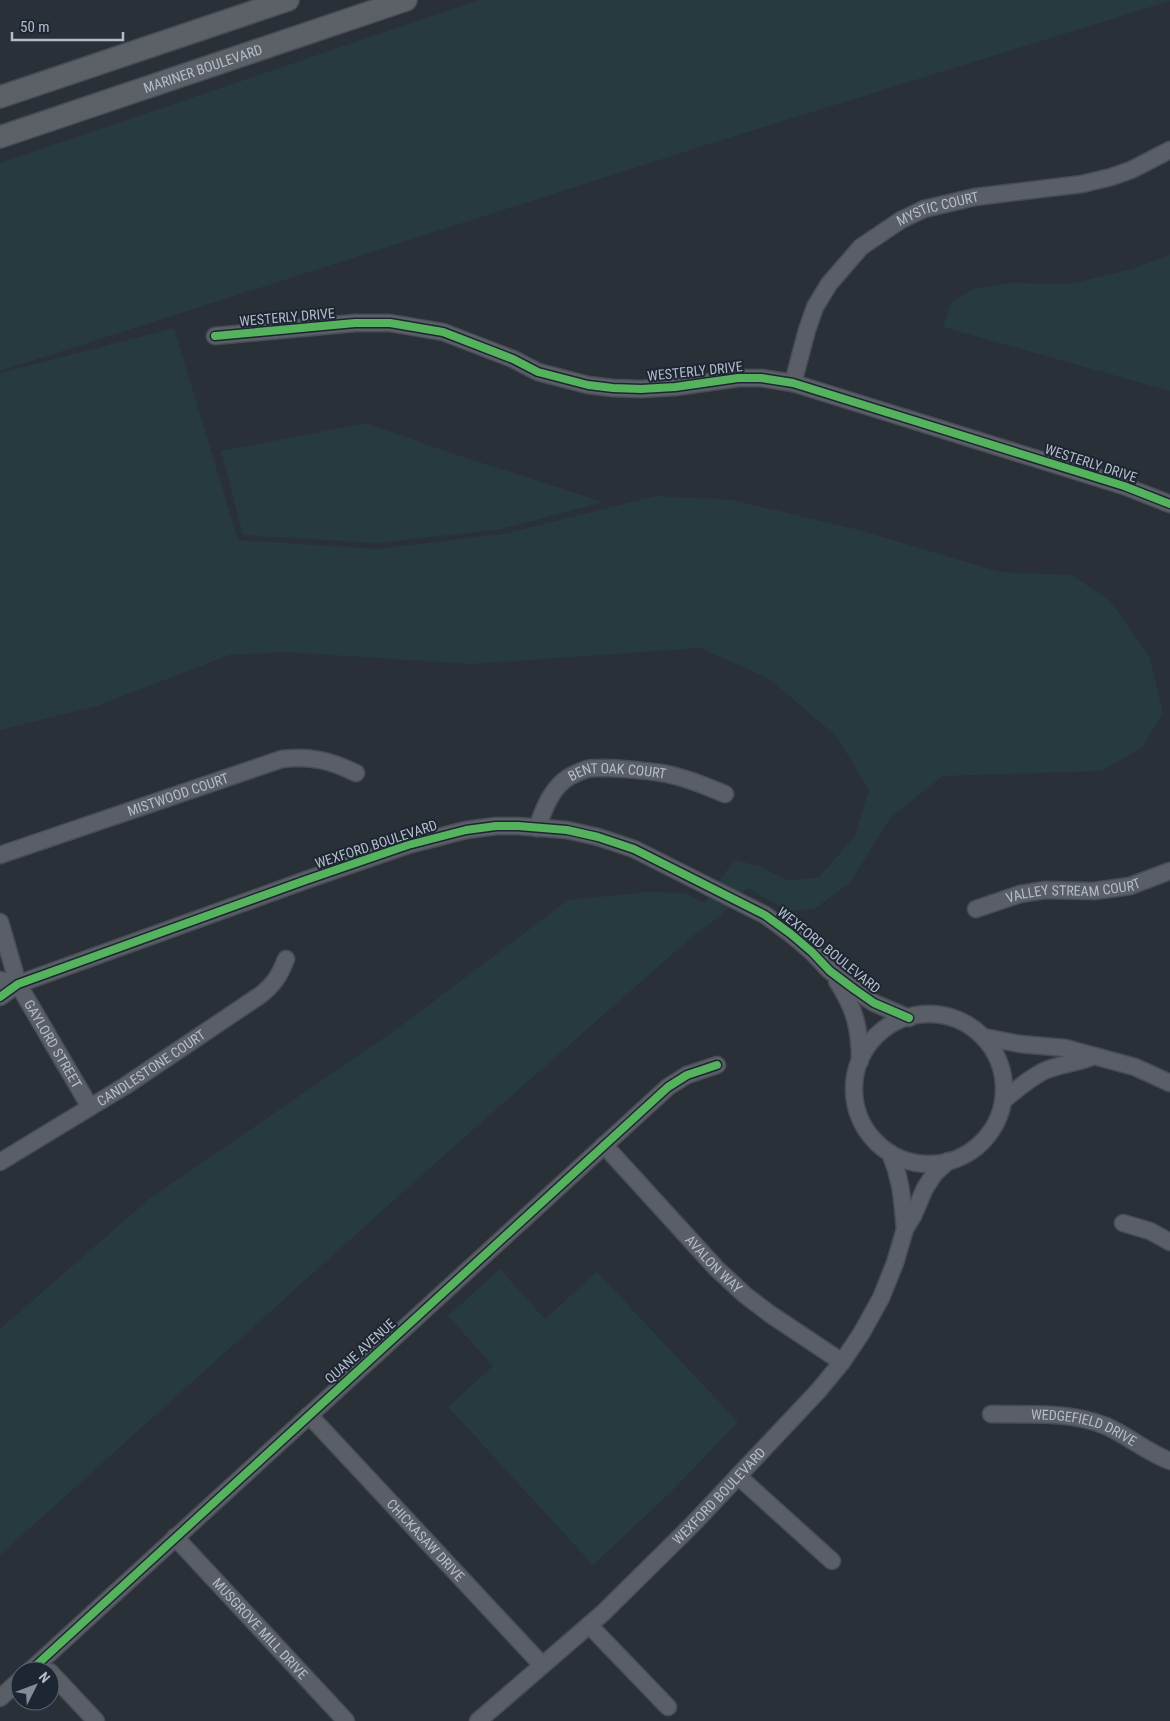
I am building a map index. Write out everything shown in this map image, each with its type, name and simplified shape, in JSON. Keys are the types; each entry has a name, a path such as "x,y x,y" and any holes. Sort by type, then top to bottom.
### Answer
{"main road":[{"path":"0,97 288,0"},
{"name":"MARINER BOULEVARD","path":"0,137 406,0"}],"street":[{"name":"MYSTIC COURT","path":"793,382 807,330 816,307 829,284 861,246 901,220 924,209 975,196 1082,184 1111,177 1140,166 1170,150"},
{"name":"WESTERLY DRIVE","path":"215,336 355,323 390,323 444,332 513,359 538,372 588,385 641,389 675,387 738,378 761,378 793,382 1124,486 1170,504"},
{"name":"MISTWOOD COURT","path":"0,855 282,759 300,757 322,759 356,774"},
{"name":"BENT OAK COURT","path":"537,828 545,804 556,789 568,777 586,769 600,768 670,774 725,794"},
{"name":"WEXFORD BOULEVARD","path":"0,997 18,984 408,845 466,830 496,826 567,830 598,837 634,849 765,915 812,952 830,971 847,996 860,1034 860,1061"},
{"name":"VALLEY STREAM COURT","path":"976,909 1020,894 1045,890 1094,891 1130,886 1170,871"},
{"name":"GAYLORD STREET","path":"0,922 18,984 90,1107"},
{"name":"CANDLESTONE COURT","path":"0,1162 125,1086 259,996 270,988 280,976 286,959"},
{"name":"WEXFORD BOULEVARD","path":"830,971 874,1003 909,1018"},
{"path":"0,980 18,984"},
{"path":"926,1015 943,1016 960,1021 984,1037 992,1047 1001,1066 1005,1099 994,1126 985,1138 962,1156 930,1164 906,1160 890,1153 876,1143 861,1123 854,1095 855,1077 860,1061 868,1046 880,1033 893,1024 909,1018 926,1015"},
{"path":"984,1037 1020,1044 1065,1048 1135,1067 1170,1083"},
{"path":"1005,1099 1029,1080 1045,1071 1094,1056"},
{"name":"QUANE AVENUE","path":"50,1661 175,1537 668,1087 687,1076 717,1065"},
{"name":"AVALON WAY","path":"604,1145 716,1268 745,1295 842,1362"},
{"name":"WEXFORD BOULEVARD","path":"890,1153 901,1184 905,1230"},
{"name":"WEXFORD BOULEVARD","path":"478,1721 589,1625 692,1524 820,1390 861,1334 880,1298 895,1263 905,1230 925,1188 935,1173 948,1160"},
{"path":"1123,1223 1150,1232 1170,1242"},
{"name":"WEDGEFIELD DRIVE","path":"991,1414 1057,1415 1082,1418 1126,1436 1154,1454 1170,1461"},
{"name":"CHICKASAW DRIVE","path":"309,1415 542,1666"},
{"path":"738,1476 832,1561"},
{"name":"MUSGROVE MILL DRIVE","path":"175,1537 346,1721"},
{"path":"589,1625 668,1707"},
{"path":"60,1686 96,1721"},
{"path":"0,1698 10,1689"}],"green space":[{"path":"479,0 1170,1 706,145 0,371 0,163"},
{"path":"1170,255 1170,391 943,327 951,303 973,289 1011,283 1070,284 1135,268"},
{"path":"174,328 238,540 377,549 503,534 655,496 733,500 859,530 1000,572 1072,575 1110,601 1149,656 1163,713 1142,748 1101,771 943,776 890,818 850,883 814,909 789,911 747,888 718,918 694,935 433,1165 0,1555 0,1329 149,1199 401,1026 568,900 647,892 685,893 704,903 734,860 759,866 790,881 819,877 855,836 869,790 836,736 768,678 700,648 471,664 285,652 229,655 94,707 0,730 0,373"},
{"path":"366,423 448,452 603,502 502,529 378,543 243,535 221,451"},
{"path":"500,1269 545,1319 597,1272 738,1422 672,1491 593,1565 448,1407 493,1366 448,1316"}],"cycle path":[{"path":"215,336 355,323 390,323 443,332 513,359 538,372 588,385 641,389 675,387 738,378 761,378 793,383 1124,486 1170,504"},
{"path":"0,997 18,984 408,845 466,830 496,826 518,826 567,830 598,837 634,849 765,915 791,934 830,971 854,989 874,1003 909,1018"},
{"path":"41,1661 668,1087 687,1075 717,1065"}]}
